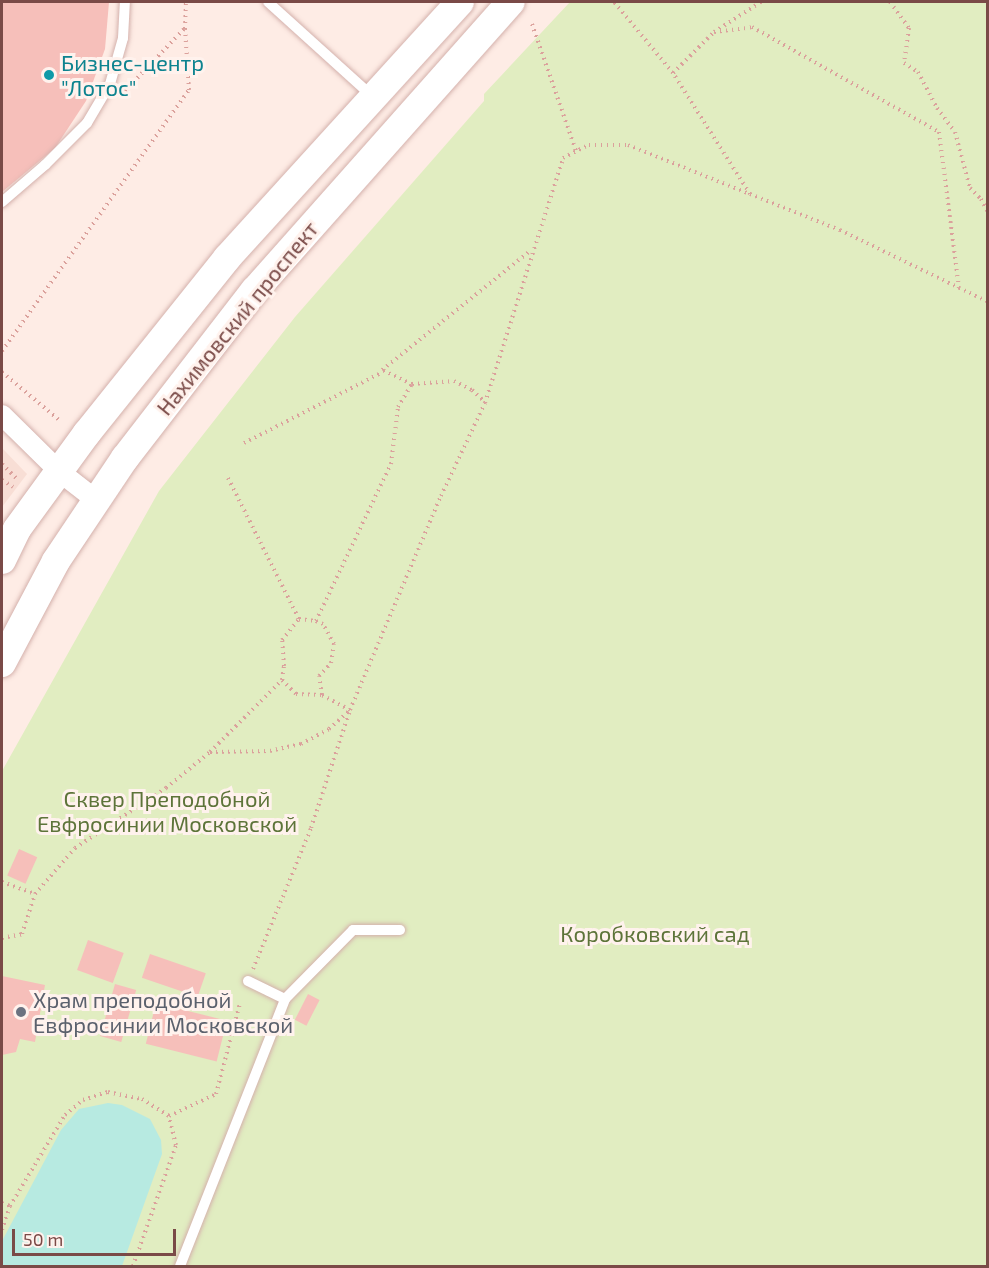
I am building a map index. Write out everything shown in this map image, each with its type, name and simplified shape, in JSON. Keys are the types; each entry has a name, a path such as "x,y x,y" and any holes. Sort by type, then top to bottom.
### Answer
{"main road":[{"name":"Нахимовский проспект","path":"2,560 17,529 87,433 227,258 460,2"},
{"name":"Нахимовский проспект","path":"2,663 56,561 124,458 255,290 511,2"}],"street":[{"path":"2,415 60,472 96,500"}],"lane":[{"path":"2,202 45,165 87,123 110,84 123,38 125,2"},
{"path":"274,4 373,97"},
{"path":"180,1266 285,999 353,930 400,930"},
{"path":"248,981 285,999"}],"path":[{"path":"2,351 189,90 185,29 186,2"},
{"path":"614,2 673,73 750,194"},
{"path":"673,73 714,32 761,2"},
{"path":"890,2 909,28 904,63 918,72 938,108 955,132 970,188 981,199 987,212"},
{"path":"532,24 576,151"},
{"path":"714,32 752,27 939,132 959,288"},
{"path":"248,981 311,828 350,710 441,496 485,403 563,158 589,145 628,145 840,231 987,302"},
{"path":"485,403 472,390 454,381 412,384 382,370 532,250"},
{"path":"2,372 58,420"},
{"path":"244,443 379,374"},
{"path":"316,621 391,464 398,407 412,384"},
{"path":"2,464 18,480"},
{"path":"228,478 299,619"},
{"path":"2,480 13,488"},
{"path":"299,619 323,624 334,644 331,663 319,676 322,695"},
{"path":"2,938 22,934 35,894 75,848 166,788 210,753 282,680 284,666 282,640 299,619"},
{"path":"282,680 296,694 322,695 350,710"},
{"path":"210,753 270,751 301,744 329,729 350,710"},
{"path":"2,882 35,894"},
{"path":"169,1116 216,1094 240,1003"},
{"path":"2,1230 10,1206 65,1116 83,1100 108,1092 142,1099 169,1116 177,1144 134,1266"},
{"path":"2,1203 10,1206"}],"shaded area":[{"path":"2,448 27,474 2,507"}],"green space":[{"path":"570,2 987,2 987,1266 2,1266 2,771 159,491 295,317 484,101 484,94"}],"water":[{"path":"108,1103 122,1105 150,1119 161,1140 162,1154 122,1266 2,1266 2,1241 61,1130 79,1109"}],"building":[{"name":"Бизнес-центр \"Лотос\"","path":"2,2 109,2 105,49 86,101 55,148 2,192"},
{"path":"19,849 37,857 25,884 7,875"},
{"path":"88,940 124,953 113,983 77,970"},
{"path":"150,954 206,973 198,997 142,978"},
{"name":"Храм преподобной Евфросинии Московской","path":"2,976 45,985 35,1042 20,1039 16,1052 2,1055"},
{"path":"115,984 136,990 121,1042 100,1036"},
{"path":"308,994 320,1000 306,1026 295,1020"},
{"path":"156,1003 227,1021 217,1061 146,1044"}],"place":[{"name":"Бизнес-центр \"Лотос\"","path":"49,75"},
{"name":"Храм преподобной Евфросинии Московской","path":"21,1012"}],"park label":[{"name":"Сквер Преподобной Евфросинии Московской","path":"167,810"},
{"name":"Коробковский сад","path":"655,934"}]}
